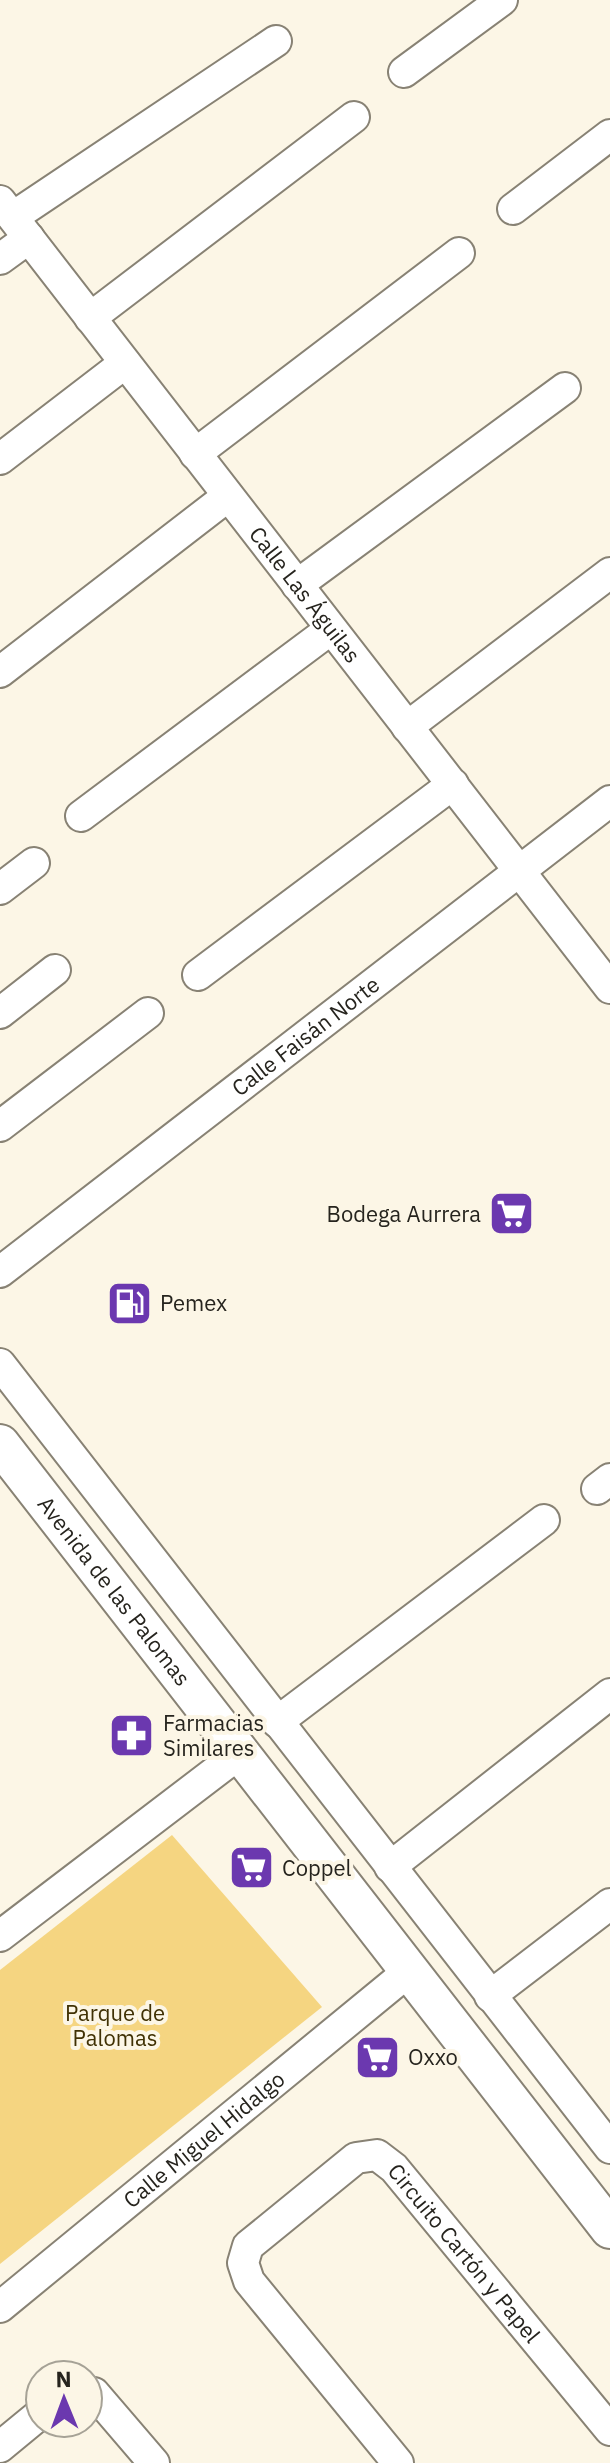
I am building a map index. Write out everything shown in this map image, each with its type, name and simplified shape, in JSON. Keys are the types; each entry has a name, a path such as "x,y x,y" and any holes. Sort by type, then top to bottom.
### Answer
{"main road":[{"name":"Avenida de las Palomas","path":"0,1444 610,2229"}],"street":[{"path":"404,72 502,0"},
{"path":"0,259 14,218 276,41"},
{"path":"90,318 354,117"},
{"path":"513,209 610,135"},
{"name":"Calle Las Águilas","path":"14,218 610,988"},
{"path":"195,454 459,253"},
{"path":"0,459 125,363"},
{"path":"297,585 565,388"},
{"path":"0,672 228,496"},
{"path":"407,727 610,573"},
{"path":"81,816 331,629"},
{"path":"198,975 453,784"},
{"name":"Calle Faisán Norte","path":"0,1272 610,801"},
{"path":"0,889 34,863"},
{"path":"0,1013 55,970"},
{"path":"0,1126 148,1013"},
{"path":"0,1364 490,1996 605,2133"},
{"path":"277,1722 544,1520"},
{"path":"390,1867 610,1694"},
{"path":"0,1936 240,1753"},
{"path":"490,1996 610,1904"},
{"name":"Calle Miguel Hidalgo","path":"0,2307 409,1971"},
{"name":"Circuito Cartón y Papel","path":"398,2463 249,2281 243,2263 248,2246 356,2158 377,2155 394,2168 610,2430"},
{"path":"104,2405 154,2463"},
{"path":"0,2447 24,2427"}],"green space":[{"name":"Parque de Palomas","path":"172,1835 322,2007 0,2264 0,1970"}],"place":[{"name":"Bodega Aurrera","path":"512,1214"},
{"name":"Pemex","path":"129,1303"},
{"name":"Farmacias Similares","path":"132,1736"},
{"name":"Coppel","path":"251,1868"},
{"name":"Oxxo","path":"377,2057"}]}
